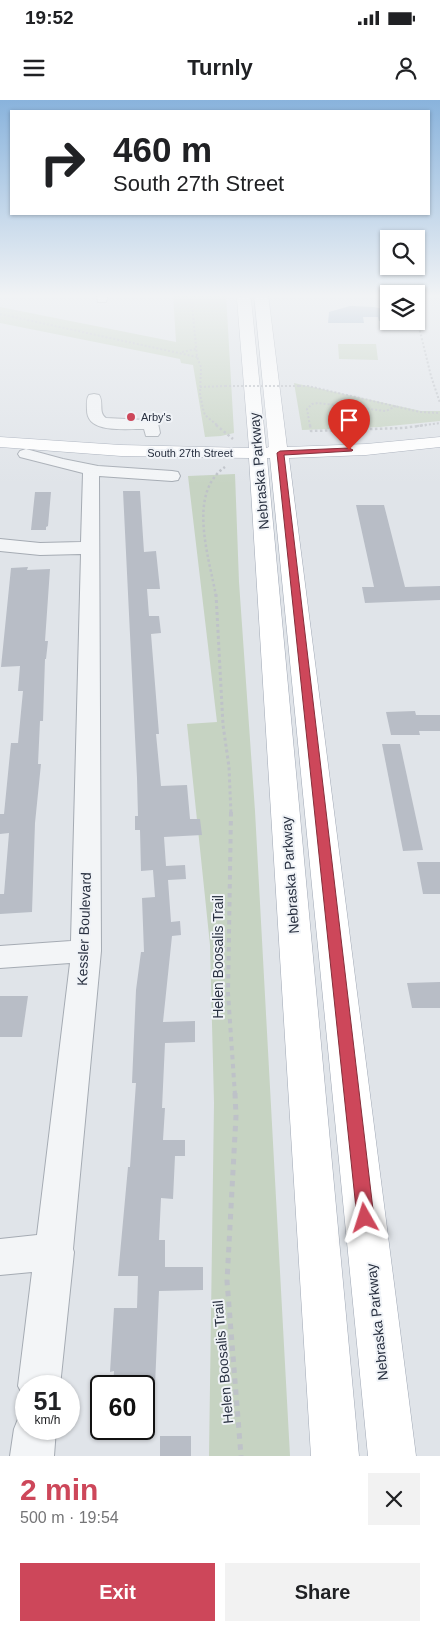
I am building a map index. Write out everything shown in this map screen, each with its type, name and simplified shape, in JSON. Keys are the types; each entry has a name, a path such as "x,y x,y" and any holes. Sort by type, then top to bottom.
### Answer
{"main road":[{"name":"Nebraska Parkway","path":"251,357 392,1456"},
{"name":"Nebraska Parkway","path":"262,357 261,445 265,546 335,1456"},
{"name":"South 27th Street","path":"0,441 74,449 142,453 440,430"},
{"name":"South 27th Street","path":"0,433 144,441 367,449 440,442"},
{"path":"0,441 20,439 33,435"},
{"path":"142,453 211,460 243,472 248,477 253,489 265,546"}],"street":[{"path":"100,400 95,417 109,423 146,423 152,426 152,433"},
{"path":"26,454 58,464 91,470 133,475 172,476"},
{"name":"Kessler Boulevard","path":"41,1375 86,951 91,470"},
{"path":"0,545 40,549 89,548"},
{"path":"0,957 86,951"},
{"path":"0,1257 55,1252"},
{"path":"32,1456 34,1440"}],"path":[{"path":"197,357 201,367 200,386 203,409 206,415 261,445"},
{"path":"426,357 440,403"},
{"path":"200,386 299,386 431,413 440,413"},
{"path":"396,406 386,411 318,403 312,404 307,409 311,432 403,428 440,423"},
{"name":"Helen Boosalis Trail","path":"225,467 215,474 212,480 202,513 216,596 223,725 229,768 231,808 228,993 236,1116 227,1281 241,1456"}],"green space":[{"path":"171,357 230,357 234,433 205,437 193,365 181,363 180,359"},
{"path":"339,357 378,357 378,360 339,359"},
{"path":"294,383 421,411 440,411 440,421 380,427 302,430"},
{"path":"235,474 239,582 255,811 290,1456 209,1456 214,1103 210,945 187,724 217,722 188,476"}],"building":[{"path":"123,491 140,491 144,552 156,551 160,589 147,589 149,616 159,616 161,633 151,634 159,734 156,734 161,786 187,785 190,819 200,819 202,835 164,837 166,866 185,865 186,879 168,880 171,922 180,921 181,935 172,936 163,1022 195,1021 195,1042 165,1043 162,1108 165,1108 163,1140 185,1140 185,1156 175,1156 173,1199 161,1198 159,1240 165,1240 165,1267 203,1267 203,1290 159,1291 155,1386 155,1375 114,1375 114,1371 110,1372 114,1308 137,1308 138,1276 118,1276 128,1167 130,1167 136,1083 132,1083 136,990 141,952 144,952 142,898 155,897 153,870 141,871 140,830 135,830 135,816 138,816"},
{"path":"35,492 51,492 46,530 31,530"},
{"path":"356,505 384,505 405,587 440,586 440,600 365,603 362,587 374,587"},
{"path":"28,567 27,570 50,569 45,641 48,641 45,659 43,721 40,721 38,764 41,764 35,823 32,912 0,914 0,894 4,894 9,833 0,834 0,814 4,814 11,743 18,743 23,691 18,691 20,666 1,667 11,568"},
{"path":"415,711 416,715 440,715 440,731 419,731 420,735 391,735 386,712"},
{"path":"382,744 400,744 423,850 403,851"},
{"path":"417,862 440,862 440,894 423,894"},
{"path":"440,982 440,1008 412,1008 407,983"},
{"path":"0,996 28,996 22,1037 0,1037"},
{"path":"160,1436 191,1436 191,1456 160,1456"}],"place":[{"name":"Arby's","path":"131,417"}],"route":[{"path":"349,450 280,453 365,1218"}]}
